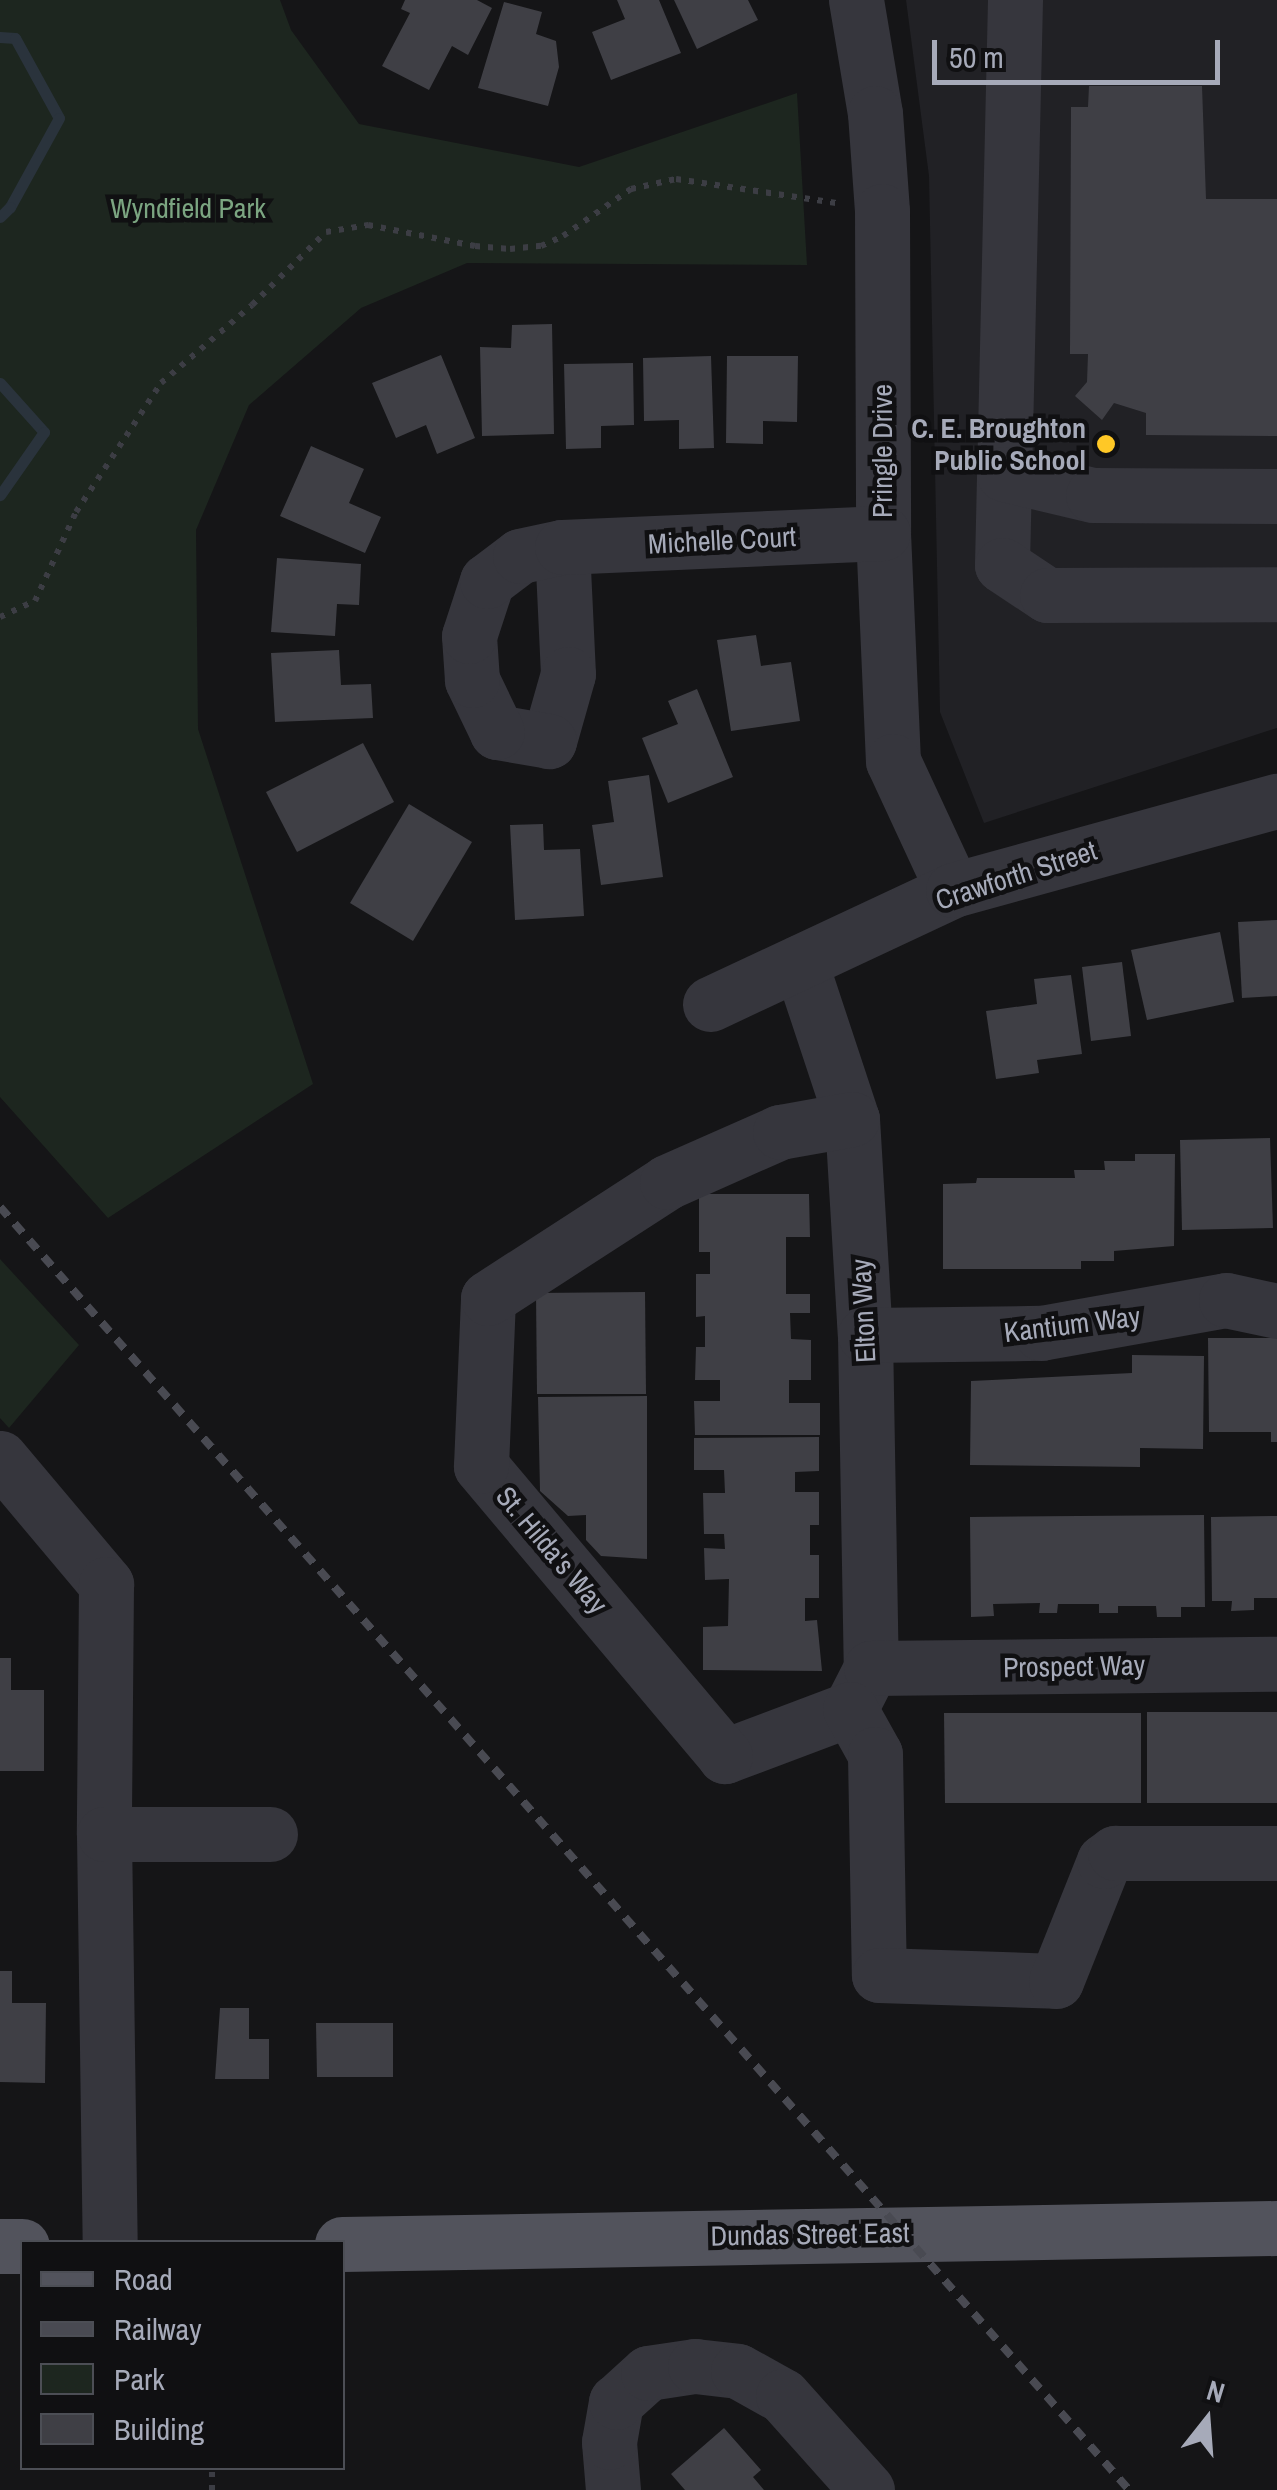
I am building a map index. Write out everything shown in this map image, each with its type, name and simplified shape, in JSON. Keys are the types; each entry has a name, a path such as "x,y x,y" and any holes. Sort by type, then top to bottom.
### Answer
{"main road":[{"name":"Dundas Street East","path":"345,2244 1277,2228"}],"street":[{"name":"Pringle Drive","path":"856,0 875,113 882,210 883,533 893,761 954,890"},
{"path":"1015,0 1002,565 1047,594 1277,594"},
{"path":"1004,474 1093,495 1277,496"},
{"name":"Michelle Court","path":"562,547 883,533"},
{"name":"Crawforth Street","path":"710,1004 954,890 1277,801"},
{"name":"Elton Way","path":"800,962 852,1119 865,1335 860,1689"},
{"name":"St. Hilda's Way","path":"852,1119 780,1132 666,1182 488,1298 481,1466 725,1756 860,1689"},
{"name":"Kantium Way","path":"865,1335 1041,1334 1226,1300 1277,1311"},
{"path":"0,1458 106,1584 104,1834 110,2240"},
{"name":"Prospect Way","path":"860,1689 1277,1664"},
{"path":"860,1689 875,1754 880,1975 1056,1980 1104,1862 1115,1853 1277,1853"},
{"path":"104,1834 270,1834"},
{"path":"612,2490 609,2442 616,2402 648,2373 695,2366 738,2371 783,2396 867,2490"}],"path":[{"path":"0,616 35,601 76,512 161,383 252,305 326,232 350,224 368,225 475,246 510,250 541,246 563,236 631,189 676,179 882,210"}],"shaded area":[{"name":"C. E. Broughton Public School","path":"906,0 1277,0 1277,728 984,823 940,712 929,176"}],"green space":[{"name":"Wyndfield Park","path":"0,0 280,0 291,30 359,124 579,167 797,93 807,265 467,263 361,308 249,405 196,530 198,729 313,1084 108,1218 0,1097"},
{"path":"0,1259 79,1345 9,1428 0,1418"}],"building":[{"path":"405,0 477,0 492,8 468,55 452,46 429,90 382,66 410,13 401,9"},
{"path":"617,0 659,0 681,53 611,80 592,32 625,19"},
{"path":"674,0 748,0 758,20 697,49"},
{"path":"504,2 542,12 536,34 556,41 559,67 548,106 478,88"},
{"path":"1089,86 1202,86 1206,199 1277,199 1277,436 1146,435 1146,413 1114,403 1102,420 1075,396 1087,382 1088,354 1070,354 1071,107 1088,107"},
{"path":"552,324 554,434 482,436 480,347 511,348 512,325"},
{"path":"441,355 475,438 437,454 426,425 396,438 372,383"},
{"path":"711,356 714,448 679,449 679,420 644,421 643,358"},
{"path":"727,356 798,356 797,422 763,421 763,444 726,443"},
{"path":"633,363 634,425 601,426 601,448 566,449 564,364"},
{"path":"311,446 364,469 349,503 381,517 365,553 280,516"},
{"path":"277,558 361,564 359,605 337,604 335,636 271,632"},
{"path":"756,635 761,666 791,662 800,721 731,731 717,640"},
{"path":"339,650 341,685 371,684 373,718 275,722 271,653"},
{"path":"697,689 733,777 668,803 642,738 678,724 668,701"},
{"path":"363,743 394,802 297,852 266,792"},
{"path":"649,775 663,877 601,885 592,825 614,822 608,781"},
{"path":"409,804 472,842 413,941 350,903"},
{"path":"543,824 544,850 580,849 584,916 515,920 510,825"},
{"path":"1277,920 1277,996 1242,998 1238,922"},
{"path":"1220,932 1234,1002 1147,1020 1131,950"},
{"path":"1122,962 1131,1036 1091,1041 1082,967"},
{"path":"1071,975 1082,1054 1037,1060 1039,1073 996,1079 986,1011 1037,1004 1034,979"},
{"path":"1270,1138 1273,1228 1182,1230 1180,1140"},
{"path":"1135,1154 1175,1154 1174,1246 1114,1251 1114,1261 1081,1261 1081,1269 943,1269 943,1184 976,1183 977,1178 1075,1178 1074,1170 1105,1170 1104,1161 1135,1161"},
{"path":"699,1194 809,1194 810,1237 786,1237 786,1294 810,1294 810,1313 790,1313 791,1339 811,1340 811,1380 789,1380 789,1403 820,1403 820,1435 695,1435 694,1401 720,1401 720,1380 695,1380 696,1347 705,1347 705,1316 696,1317 696,1274 710,1274 710,1252 699,1252"},
{"path":"645,1292 646,1394 537,1394 536,1293"},
{"path":"1208,1338 1277,1338 1277,1442 1271,1442 1271,1432 1209,1432"},
{"path":"1132,1355 1204,1356 1203,1449 1140,1448 1140,1467 970,1465 971,1381 1132,1373"},
{"path":"647,1396 647,1559 601,1556 586,1540 586,1515 568,1516 540,1491 538,1397"},
{"path":"819,1437 819,1471 795,1472 795,1492 819,1492 819,1525 810,1525 810,1555 819,1555 819,1598 805,1598 805,1621 817,1620 822,1671 703,1670 703,1627 728,1626 729,1579 705,1580 704,1548 725,1549 724,1534 704,1534 703,1493 725,1493 724,1470 694,1470 694,1438"},
{"path":"1204,1515 1205,1607 1181,1607 1181,1617 1157,1617 1156,1606 1118,1606 1118,1613 1099,1613 1099,1604 1058,1604 1057,1613 1039,1613 1040,1603 993,1604 994,1616 971,1617 970,1517"},
{"path":"1277,1516 1277,1598 1254,1598 1254,1610 1231,1611 1232,1601 1212,1601 1211,1517"},
{"path":"0,1658 11,1658 11,1690 44,1690 44,1771 0,1771"},
{"path":"1147,1712 1277,1712 1277,1803 1147,1803"},
{"path":"944,1713 1141,1713 1141,1803 945,1803"},
{"path":"0,1971 12,1971 12,2003 46,2003 45,2083 0,2082"},
{"path":"220,2008 249,2008 249,2039 269,2039 269,2079 215,2079"},
{"path":"316,2023 393,2023 393,2077 317,2077"},
{"path":"724,2428 761,2470 753,2477 764,2490 685,2490 671,2474"}],"waterway":[{"path":"0,37 15,38 59,118 10,207 0,217"},
{"path":"0,383 44,432 0,495"}],"railway":[{"path":"0,1207 1129,2490"}],"place":[{"name":"C. E. Broughton Public School","path":"1106,444"}]}
